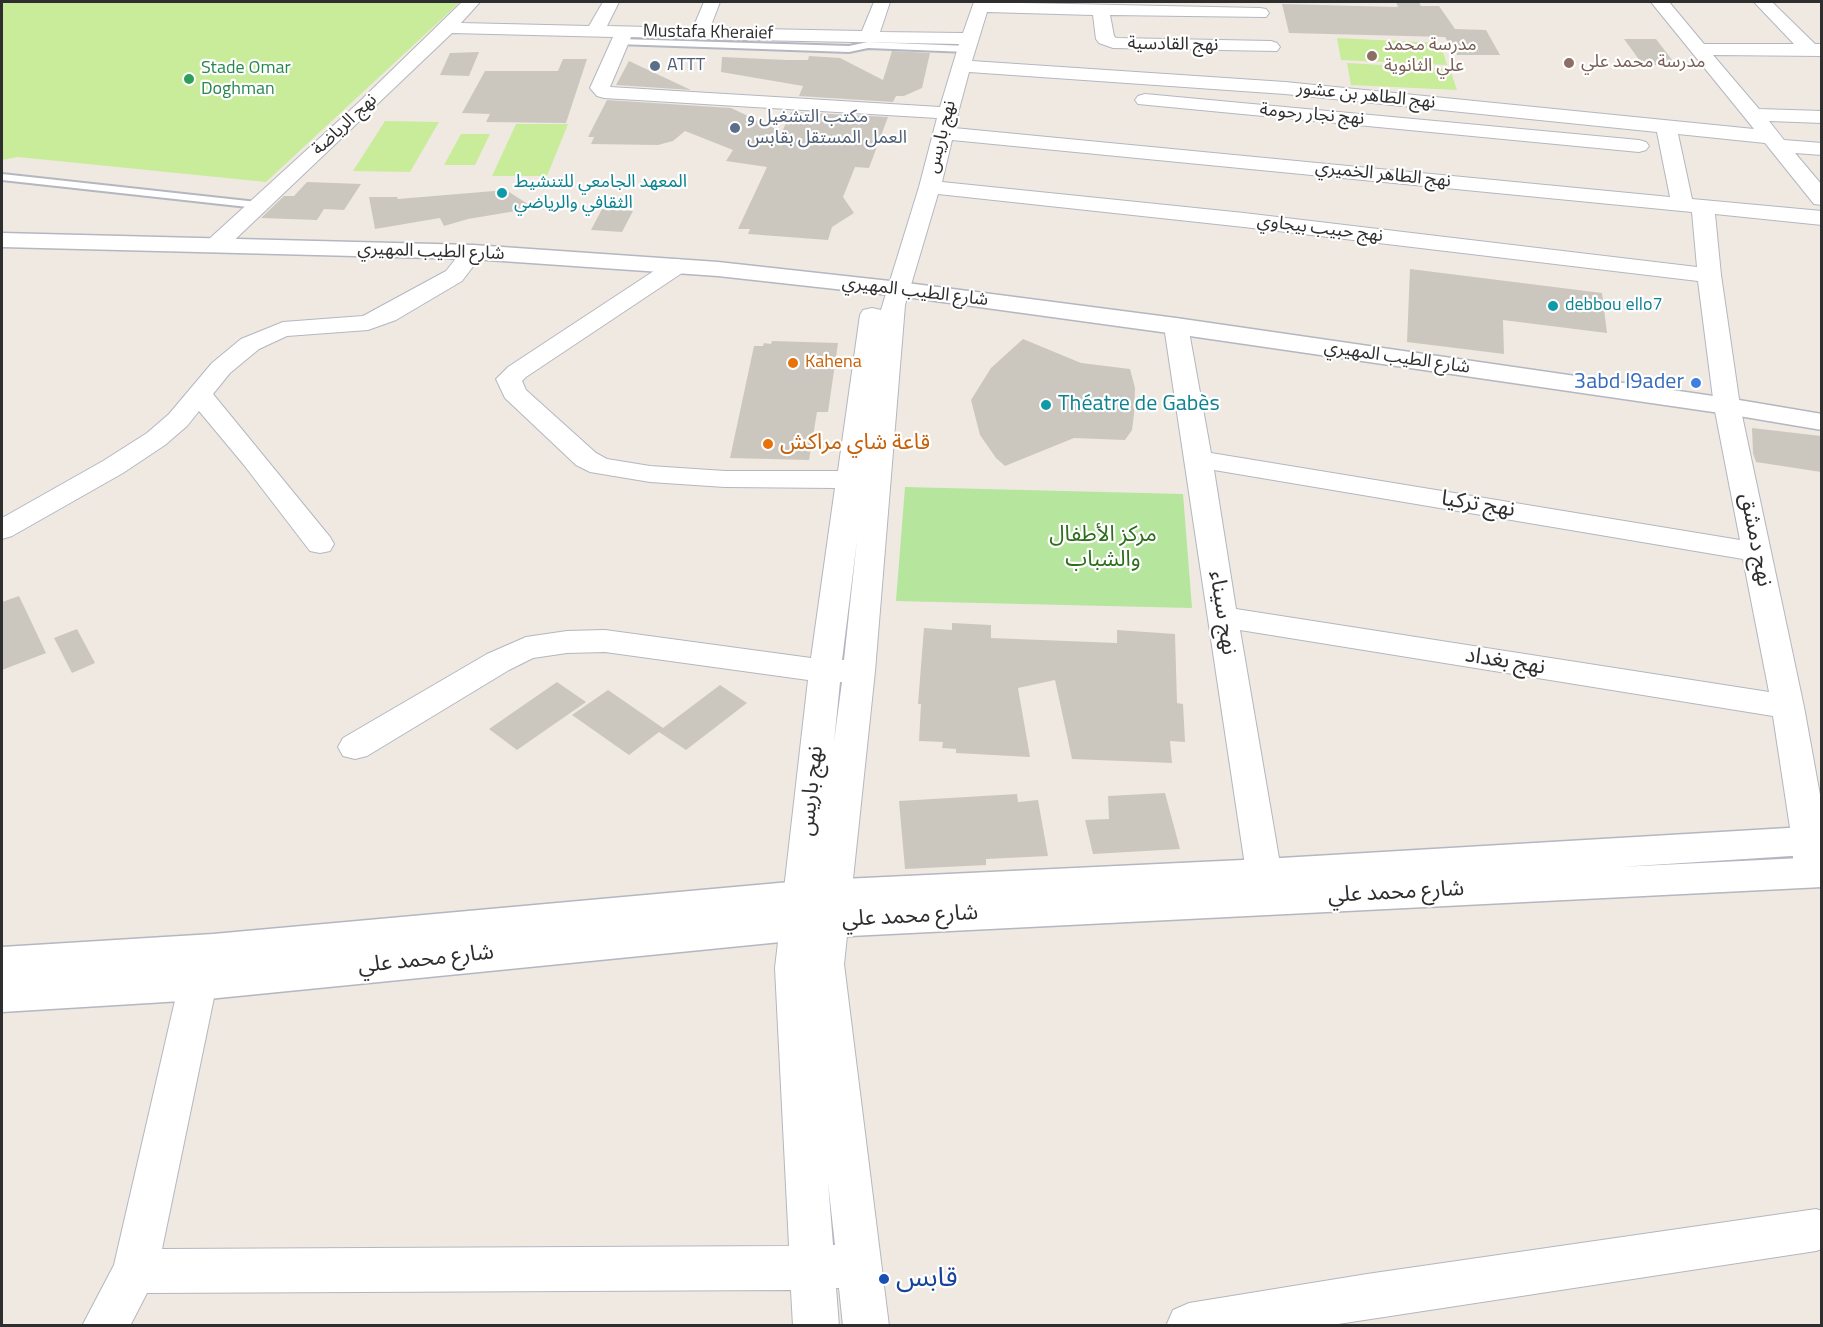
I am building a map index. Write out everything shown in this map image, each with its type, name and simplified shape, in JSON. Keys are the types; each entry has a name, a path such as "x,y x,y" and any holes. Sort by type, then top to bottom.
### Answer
{"street":[{"name":"نهج الرياضة","path":"216,245 447,28 471,2"},
{"path":"596,30 611,2"},
{"path":"699,34 712,2"},
{"path":"869,36 882,2"},
{"path":"1660,2 1821,199"},
{"path":"1763,2 1812,51 1821,67"},
{"path":"982,4 1101,10 1125,6 1258,7 1285,88"},
{"name":"نهج باريس","path":"866,1326 825,964 816,909 825,671 863,480 895,283 930,187 954,88 982,4"},
{"name":"نهج القادسية","path":"1101,10 1105,39 1113,43 1271,47"},
{"name":"Mustafa Kheraief","path":"447,28 596,30 623,37 699,34 869,36 966,51"},
{"name":"نهج الطاهر الخميري","path":"623,37 600,88 604,92 947,123 1693,207 1821,218"},
{"path":"1700,50 1812,51"},
{"name":"نهج الطاهر بن عشور","path":"966,51 1285,88 1666,127 1821,149"},
{"path":"954,88 978,89"},
{"name":"نهج نجار رحومة","path":"1121,98 1670,149"},
{"path":"1752,115 1821,117"},
{"name":"نهج دمشق","path":"1666,127 1670,149 1693,207 1709,275 1727,406 1816,856"},
{"name":"نهج حبيب بيجاوي","path":"930,187 1222,217 1709,275"},
{"name":"شارع الطيب المهيري","path":"2,240 473,252 895,283 1727,406 1821,422"},
{"path":"2,530 113,467 156,439 178,420 237,353 266,334 283,329 368,323 387,315 454,276 473,252"},
{"path":"677,266 517,372 509,379 514,393 586,459 600,466 650,474 725,478 863,480"},
{"name":"نهج سيناء","path":"1176,326 1266,887"},
{"path":"199,394 320,544"},
{"name":"نهج تركيا","path":"1198,459 1757,552"},
{"name":"نهج باريس","path":"816,1326 794,968 816,909 859,671 863,480"},
{"name":"نهج بغداد","path":"1222,617 1788,707"},
{"path":"355,747 498,662 526,648 567,642 605,641 825,671 859,671"},
{"name":"شارع محمد علي","path":"2,995 205,966 816,909 1266,887 1816,856"},
{"name":"شارع محمد علي","path":"2,964 205,966"},
{"path":"105,1326 135,1271 205,966"},
{"path":"1189,1326 1367,1296 1816,1230"},
{"path":"135,1271 812,1268 860,1265"}],"lane":[{"path":"623,37 849,49 868,45 966,51"},
{"path":"2,177 257,206"}],"green space":[{"name":"Stade Omar Doghman","path":"2,2 460,2 266,182 18,157 2,160"},
{"path":"1337,38 1440,43 1447,65 1341,60"},
{"path":"1347,63 1450,69 1457,90 1351,85"},
{"path":"385,121 439,122 410,172 353,171"},
{"path":"516,124 568,124 547,176 492,176"},
{"path":"461,134 490,134 475,165 444,165"},
{"name":"مركز الأطفال والشباب","path":"905,487 1183,494 1192,608 896,601"}],"building":[{"path":"1396,2 1419,2 1421,6 1439,6 1455,29 1486,30 1500,55 1457,55 1445,37 1289,33 1282,4 1398,7"},
{"path":"1624,39 1656,39 1676,65 1643,65"},
{"path":"892,51 930,53 922,88 904,96 896,96 893,102 799,96 803,86 721,72 722,57 808,60 809,56 840,58 883,80"},
{"path":"479,52 469,76 440,75 450,53"},
{"path":"563,59 587,59 566,123 486,122 490,114 462,113 485,71 558,71"},
{"path":"629,61 691,90 616,85"},
{"path":"607,100 731,108 782,132 791,112 888,117 869,168 855,167 843,197 854,213 832,227 828,240 748,234 750,229 738,229 767,167 726,161 733,150 685,131 673,141 658,145 591,144 594,137 588,137"},
{"path":"307,182 361,184 344,210 324,209 317,220 261,218 284,196 294,196"},
{"path":"506,190 534,208 468,219 444,226 440,218 375,229 369,197 397,197 398,199"},
{"path":"602,209 633,211 622,232 591,230"},
{"path":"1410,269 1602,293 1607,333 1503,320 1504,354 1407,342"},
{"name":"Théatre de Gabès","path":"1023,339 1081,363 1130,369 1135,388 1134,414 1132,430 1125,440 1074,438 1005,466 996,458 980,435 971,400 991,368"},
{"path":"772,341 838,343 828,412 817,412 809,460 730,458 754,346 763,346 764,343 771,344"},
{"path":"1752,428 1821,436 1821,472 1756,462 1753,453"},
{"path":"19,596 46,653 2,670 2,602"},
{"path":"952,623 991,625 991,638 1117,643 1117,630 1175,634 1177,703 1183,704 1185,742 1170,741 1172,763 1072,759 1055,680 1018,688 1030,757 956,753 956,749 942,748 943,742 919,741 921,704 918,704 924,628 952,630"},
{"path":"77,629 95,663 72,673 54,638"},
{"path":"557,682 586,702 517,750 489,729"},
{"path":"720,685 747,703 686,750 659,732 629,755 572,715 608,690 663,728"},
{"path":"1165,793 1180,849 1093,854 1085,820 1109,819 1108,796"},
{"path":"1017,794 1018,802 1038,800 1048,856 986,859 986,865 905,869 899,801"}],"place":[{"name":"مدرسة محمد علي الثانوية","path":"1372,56"},
{"name":"مدرسة محمد علي","path":"1569,63"},
{"name":"ATTT","path":"655,66"},
{"name":"Stade Omar Doghman","path":"189,79"},
{"name":"مكتب التشغيل و العمل المستقل بقابس","path":"735,128"},
{"name":"المعهد الجامعي للتنشيط الثقافي والرياضي","path":"502,193"},
{"name":"debbou ello7","path":"1553,306"},
{"name":"Kahena","path":"793,363"},
{"name":"3abd l9ader","path":"1696,383"},
{"name":"Théatre de Gabès","path":"1046,405"},
{"name":"قاعة شاي مراكش","path":"768,444"},
{"name":"قابس","path":"884,1279"}]}
